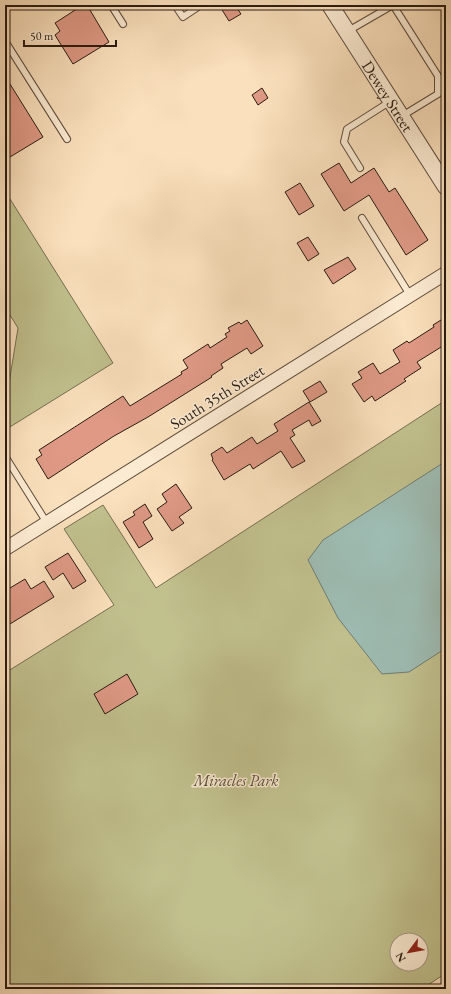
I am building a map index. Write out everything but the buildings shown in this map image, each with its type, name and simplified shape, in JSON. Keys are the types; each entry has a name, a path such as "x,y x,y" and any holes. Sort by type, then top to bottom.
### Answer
{"street":[{"name":"Dewey Street","path":"330,5 445,184"},
{"name":"South 35th Street","path":"5,549 446,273"}],"lane":[{"path":"111,5 123,24"},
{"path":"175,5 182,18 202,5"},
{"path":"347,32 393,5 438,76 438,94 401,117"},
{"path":"5,41 67,138"},
{"path":"360,168 344,142 347,129 391,101"},
{"path":"362,218 410,295"},
{"path":"5,456 47,523"}],"green space":[{"path":"5,191 113,363 5,430 5,408 18,328 5,307"},
{"name":"Miracles Park","path":"446,400 446,973 422,989 5,989 5,673 114,605 64,529 103,505 156,588"}],"water":[{"path":"446,461 446,648 409,672 382,674 338,618 308,560 323,540"}]}
